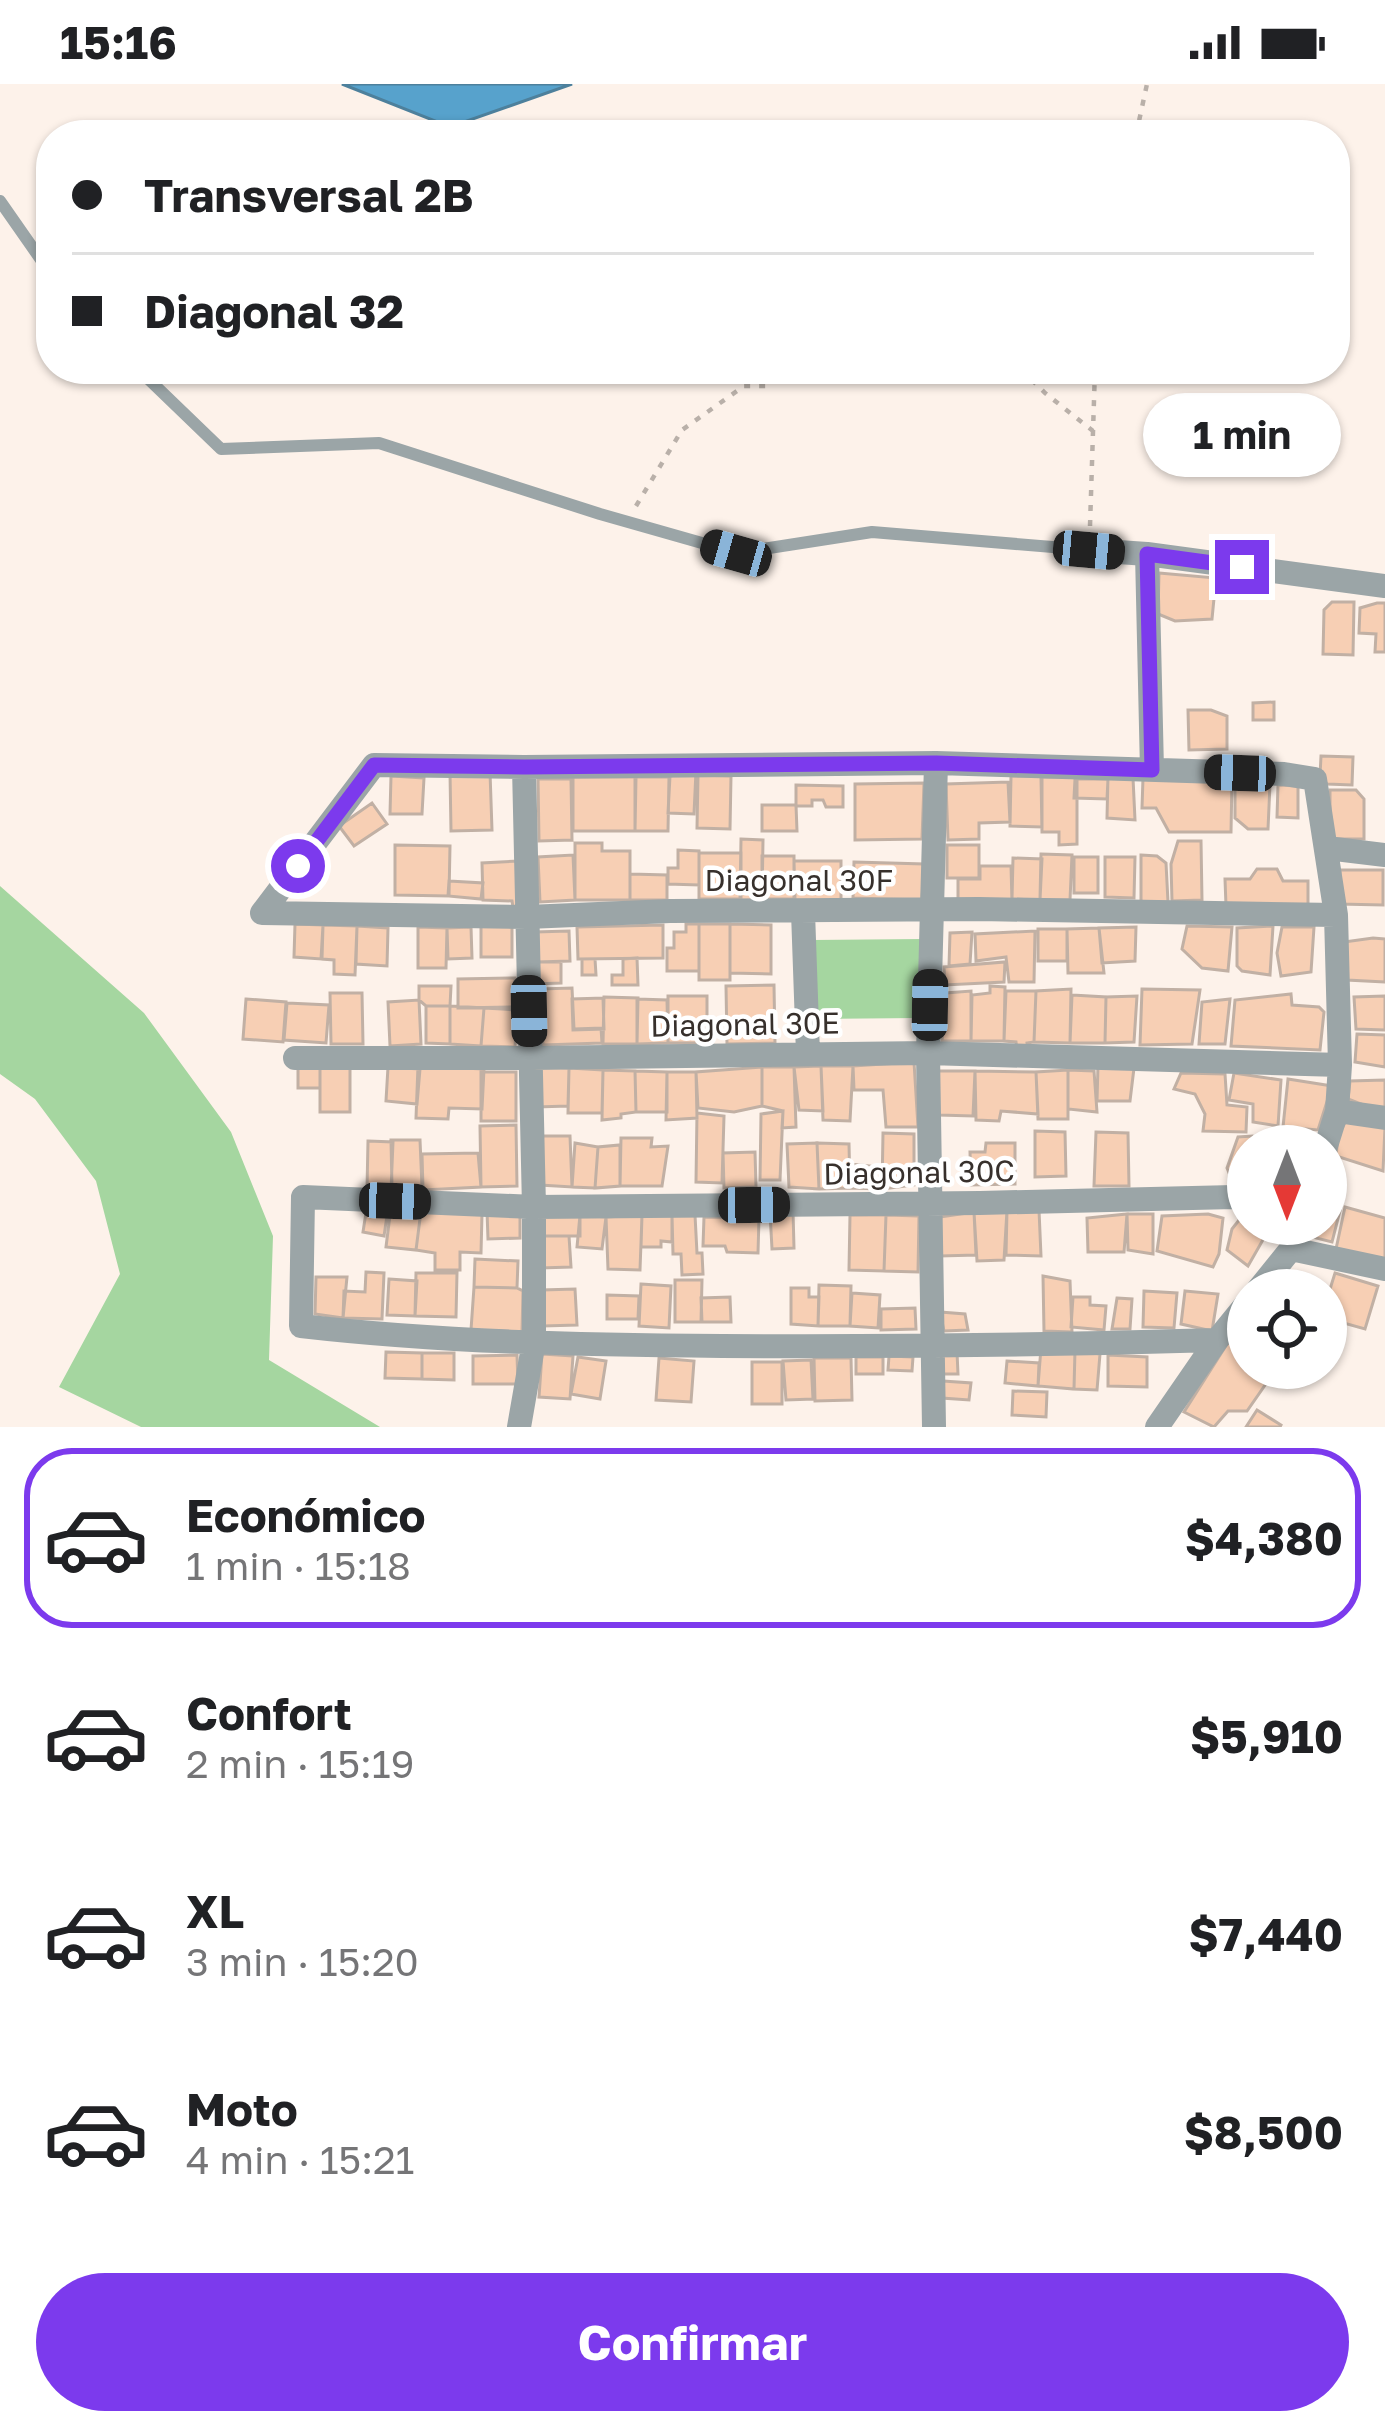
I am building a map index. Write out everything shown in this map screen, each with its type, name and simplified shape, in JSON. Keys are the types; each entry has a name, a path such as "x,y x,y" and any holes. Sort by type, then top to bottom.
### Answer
{"street":[{"path":"1089,550 1385,586"},
{"path":"1147,554 1152,770"},
{"path":"934,1427 928,1053 936,763"},
{"path":"519,1427 534,1341 524,767 936,763 1284,774 1316,779 1336,915 1340,1065 1333,1125"},
{"name":"Diagonal 30F","path":"524,767 374,765 262,913 527,917 932,910 1336,915"},
{"path":"1327,848 1385,855"},
{"path":"803,912 808,1054"},
{"name":"Diagonal 30E","path":"295,1058 928,1053 1340,1065"},
{"path":"1337,1111 1385,1118"},
{"name":"Diagonal 30C","path":"534,1341 378,1335 301,1326 303,1197 534,1207 1227,1197"},
{"path":"1325,1245 1385,1269"},
{"path":"1157,1427 1227,1328"},
{"path":"534,1341 932,1347 1217,1340"}],"lane":[{"path":"0,201 36,253"},
{"path":"153,384 220,449 379,443 736,553 872,532 1089,550"}],"path":[{"path":"1139,120 1147,84"},
{"path":"627,521 682,430 744,386 766,384"},
{"path":"1039,384 1093,431"},
{"path":"1089,550 1095,384"}],"green space":[{"path":"0,886 144,1013 231,1132 273,1236 269,1360 380,1427 141,1427 59,1387 120,1274 96,1181 35,1099 0,1074"},
{"path":"923,939 919,1018 810,1019 812,940"}],"water":[{"path":"342,84 572,84 470,120 432,120"}],"building":[{"path":"1159,573 1216,578 1212,619 1175,621 1158,614"},
{"path":"1332,602 1354,602 1353,655 1323,654 1324,610"},
{"path":"1385,603 1385,652 1375,652 1376,634 1359,633 1360,608"},
{"path":"1274,702 1274,720 1253,720 1253,703"},
{"path":"1188,710 1227,716 1227,749 1189,750"},
{"path":"1321,756 1353,757 1352,785 1327,784 1320,776"},
{"path":"696,771 694,814 668,813 670,776"},
{"path":"490,772 492,830 451,831 450,773"},
{"path":"698,775 731,776 730,829 697,828"},
{"path":"1108,775 1133,778 1135,820 1107,818"},
{"path":"391,776 424,778 422,814 390,814"},
{"path":"1011,776 1042,776 1042,827 1010,826"},
{"path":"573,777 635,777 635,831 573,831"},
{"path":"636,777 669,777 668,831 635,831"},
{"path":"1041,777 1077,777 1077,844 1059,845 1059,832 1042,832"},
{"path":"1143,778 1232,779 1231,832 1169,832 1156,808 1142,808"},
{"path":"538,779 571,779 572,840 539,841"},
{"path":"1075,779 1108,779 1107,799 1074,798"},
{"path":"1008,782 1010,822 979,823 979,839 948,840 946,784"},
{"path":"924,783 922,839 855,840 855,784"},
{"path":"1270,784 1268,829 1248,829 1235,818 1235,786"},
{"path":"796,785 843,786 843,807 826,807 823,800 796,806"},
{"path":"1278,785 1298,786 1298,818 1277,817"},
{"path":"1330,790 1356,790 1364,799 1364,839 1330,839"},
{"path":"372,803 387,824 354,846 339,826"},
{"path":"762,805 796,805 797,831 762,831"},
{"path":"741,839 763,840 762,900 740,900"},
{"path":"1178,841 1201,841 1202,900 1172,901 1171,864"},
{"path":"575,843 602,843 602,851 630,851 630,900 575,900"},
{"path":"395,845 450,846 449,896 395,895"},
{"path":"947,845 979,845 979,878 947,878"},
{"path":"678,850 699,851 699,885 668,884 668,868 678,868"},
{"path":"699,853 741,853 741,899 699,899"},
{"path":"1041,854 1072,855 1070,900 1040,900"},
{"path":"573,855 575,900 540,902 538,857"},
{"path":"1141,855 1157,856 1166,863 1168,902 1141,903"},
{"path":"762,856 794,856 794,899 762,899"},
{"path":"1074,857 1098,857 1098,893 1074,893"},
{"path":"1105,857 1135,857 1134,898 1105,897"},
{"path":"1013,858 1042,859 1040,900 1012,899"},
{"path":"518,861 519,906 513,907 512,901 483,900 482,863"},
{"path":"794,861 841,861 841,901 795,900"},
{"path":"854,862 924,864 922,900 853,898"},
{"path":"980,866 1011,866 1012,902 958,902 958,879 980,879"},
{"path":"1257,869 1277,869 1283,881 1308,881 1308,906 1226,906 1225,879 1250,879"},
{"path":"1340,870 1383,870 1383,905 1339,904"},
{"path":"630,874 667,875 667,900 630,900"},
{"path":"449,881 483,883 481,899 448,896"},
{"path":"295,924 323,925 321,959 294,957"},
{"path":"686,924 699,924 699,971 667,971 667,948 674,948 674,932 686,932"},
{"path":"699,924 730,924 730,980 699,980"},
{"path":"730,924 771,925 771,974 730,973"},
{"path":"323,925 357,926 355,975 334,974 334,960 322,959"},
{"path":"663,925 663,958 578,959 577,927"},
{"path":"357,926 388,928 387,966 356,964"},
{"path":"481,926 512,926 512,957 481,957"},
{"path":"1187,926 1232,927 1228,971 1202,968 1182,949"},
{"path":"1273,926 1270,975 1242,971 1237,966 1237,928"},
{"path":"418,927 447,928 446,968 418,968"},
{"path":"471,927 472,958 448,959 447,928"},
{"path":"1136,927 1135,961 1102,963 1099,928"},
{"path":"1282,927 1314,927 1311,972 1281,976 1277,953"},
{"path":"1099,928 1104,973 1068,973 1067,929"},
{"path":"1038,929 1067,929 1067,961 1038,961"},
{"path":"569,931 570,961 537,962 535,932"},
{"path":"1035,931 1034,982 1009,982 1006,957 976,961 975,934"},
{"path":"972,932 970,964 949,966 950,933"},
{"path":"1385,939 1385,982 1347,980 1344,942"},
{"path":"637,958 638,985 612,985 612,975 623,975 623,959"},
{"path":"582,959 595,959 596,975 582,975"},
{"path":"536,962 561,962 561,983 533,984"},
{"path":"1005,962 1004,982 945,985 944,967"},
{"path":"515,978 515,1007 458,1008 458,979"},
{"path":"774,985 775,1043 727,1044 726,986"},
{"path":"419,986 451,986 450,1006 426,1006 419,1000"},
{"path":"990,986 1005,987 1004,1041 971,1041 972,995 990,993"},
{"path":"572,988 574,1029 601,1028 602,1043 543,1045 540,989"},
{"path":"1071,989 1070,1043 1034,1042 1036,991"},
{"path":"1142,989 1200,990 1192,1044 1140,1045"},
{"path":"971,991 971,1041 942,1041 946,993"},
{"path":"1006,991 1036,991 1034,1042 1027,1043 1028,1051 1017,1050 1016,1042 1004,1041"},
{"path":"330,993 362,993 363,1044 331,1044"},
{"path":"1291,994 1292,1005 1319,1007 1324,1012 1320,1050 1231,1046 1235,1000"},
{"path":"1072,995 1106,997 1105,1043 1070,1043"},
{"path":"668,996 707,996 707,1043 668,1043"},
{"path":"1137,996 1134,1042 1105,1043 1106,997"},
{"path":"1385,996 1385,1030 1356,1029 1354,997"},
{"path":"604,997 638,998 637,1044 603,1044"},
{"path":"603,998 604,1029 573,1030 572,999"},
{"path":"246,999 286,1002 283,1042 243,1039"},
{"path":"637,999 667,1000 668,1043 637,1044"},
{"path":"1230,999 1225,1044 1199,1044 1202,1002"},
{"path":"419,1000 421,1044 390,1046 388,1002"},
{"path":"287,1003 329,1005 326,1043 284,1040"},
{"path":"426,1006 450,1006 450,1044 426,1043"},
{"path":"450,1006 484,1008 481,1046 450,1044"},
{"path":"484,1008 517,1010 515,1047 481,1046"},
{"path":"1357,1034 1385,1035 1385,1067 1355,1062"},
{"path":"914,1062 918,1127 886,1127 883,1090 854,1090 853,1066"},
{"path":"298,1065 320,1065 320,1088 298,1088"},
{"path":"320,1065 350,1065 350,1112 320,1112"},
{"path":"1098,1065 1134,1068 1130,1101 1097,1101"},
{"path":"418,1066 484,1069 482,1109 449,1108 448,1119 416,1118"},
{"path":"534,1066 569,1068 568,1106 536,1107"},
{"path":"821,1066 853,1066 850,1121 823,1120"},
{"path":"821,1066 823,1111 799,1110 794,1067"},
{"path":"388,1067 420,1069 417,1104 386,1101"},
{"path":"762,1067 794,1067 796,1127 782,1128 783,1111 762,1106"},
{"path":"762,1067 762,1106 734,1112 698,1108 696,1072"},
{"path":"569,1068 603,1070 602,1113 568,1113"},
{"path":"603,1070 635,1071 636,1112 602,1120"},
{"path":"1068,1070 1094,1071 1097,1112 1068,1109"},
{"path":"1068,1070 1068,1119 1038,1119 1036,1072"},
{"path":"635,1071 667,1072 667,1112 636,1112"},
{"path":"935,1071 975,1071 973,1116 939,1115"},
{"path":"975,1071 1036,1072 1038,1114 1001,1111 999,1121 976,1120"},
{"path":"481,1072 516,1072 516,1121 481,1121"},
{"path":"667,1072 696,1072 697,1118 666,1120"},
{"path":"1181,1073 1225,1074 1227,1105 1247,1107 1246,1125 1227,1125 1227,1132 1203,1131 1205,1114 1195,1094 1174,1089"},
{"path":"1234,1073 1281,1080 1278,1125 1253,1122 1253,1104 1229,1100"},
{"path":"1288,1079 1332,1086 1320,1125 1283,1125"},
{"path":"1385,1080 1385,1108 1348,1099 1350,1081"},
{"path":"783,1111 780,1180 760,1180 761,1114"},
{"path":"697,1113 724,1116 722,1183 696,1182"},
{"path":"1348,1117 1385,1127 1383,1171 1347,1160 1344,1125"},
{"path":"516,1125 517,1186 481,1187 480,1126"},
{"path":"1035,1131 1065,1132 1066,1176 1035,1177"},
{"path":"1096,1132 1128,1133 1129,1186 1094,1186"},
{"path":"883,1133 914,1134 914,1185 882,1189"},
{"path":"539,1136 570,1136 572,1187 540,1185"},
{"path":"621,1138 652,1138 651,1147 668,1146 662,1186 620,1186"},
{"path":"391,1140 420,1140 422,1187 392,1188"},
{"path":"368,1141 393,1142 391,1190 367,1189"},
{"path":"575,1143 598,1147 595,1188 572,1187"},
{"path":"817,1143 819,1189 789,1187 787,1144"},
{"path":"817,1143 849,1144 850,1188 819,1189"},
{"path":"986,1143 1015,1143 1015,1184 971,1185 970,1152 985,1152"},
{"path":"620,1145 620,1186 595,1188 598,1147"},
{"path":"755,1152 756,1187 724,1188 723,1153"},
{"path":"478,1153 481,1187 423,1190 422,1154"},
{"path":"850,1164 880,1167 882,1189 850,1188"},
{"path":"367,1206 388,1209 384,1236 363,1232"},
{"path":"391,1207 421,1211 416,1250 386,1247"},
{"path":"1347,1208 1385,1218 1385,1259 1336,1249 1347,1245"},
{"path":"520,1210 520,1238 488,1239 487,1211"},
{"path":"1007,1210 1039,1210 1041,1256 1006,1255"},
{"path":"1007,1210 1004,1260 977,1261 974,1212"},
{"path":"421,1211 482,1214 481,1253 460,1252 460,1270 435,1270 435,1253 416,1250"},
{"path":"793,1211 794,1248 772,1249 770,1212"},
{"path":"974,1212 976,1255 940,1256 940,1217"},
{"path":"1127,1214 1153,1214 1153,1254 1128,1250"},
{"path":"1127,1214 1124,1252 1088,1252 1087,1218"},
{"path":"541,1215 580,1215 580,1236 540,1236"},
{"path":"580,1215 606,1217 602,1249 577,1247"},
{"path":"642,1215 640,1270 608,1269 606,1217"},
{"path":"642,1215 672,1215 672,1242 641,1247"},
{"path":"672,1215 695,1215 703,1274 682,1275 681,1254 673,1254"},
{"path":"850,1215 886,1215 884,1271 849,1270"},
{"path":"886,1215 919,1216 918,1272 884,1271"},
{"path":"1162,1216 1223,1218 1213,1267 1157,1251"},
{"path":"704,1217 759,1218 758,1253 703,1246"},
{"path":"540,1236 569,1236 571,1267 540,1268"},
{"path":"1228,1245 1260,1245 1248,1266 1227,1250"},
{"path":"475,1259 518,1261 517,1288 474,1287"},
{"path":"366,1272 384,1273 382,1319 343,1318 344,1291 365,1292"},
{"path":"416,1273 457,1273 456,1317 415,1316"},
{"path":"1043,1276 1070,1281 1072,1332 1044,1331"},
{"path":"316,1277 347,1277 343,1318 315,1314"},
{"path":"1347,1277 1378,1286 1365,1329 1347,1324"},
{"path":"389,1279 417,1281 415,1316 387,1315"},
{"path":"675,1280 702,1280 701,1322 675,1322"},
{"path":"641,1284 671,1286 669,1328 639,1326"},
{"path":"819,1285 851,1286 850,1326 818,1326"},
{"path":"474,1287 523,1291 522,1332 471,1330"},
{"path":"791,1288 809,1288 809,1297 819,1297 818,1326 791,1324"},
{"path":"575,1289 577,1325 543,1326 542,1290"},
{"path":"1144,1291 1177,1293 1174,1328 1143,1327"},
{"path":"1185,1291 1218,1294 1212,1331 1181,1324"},
{"path":"852,1293 880,1295 878,1328 850,1326"},
{"path":"607,1295 639,1296 638,1319 607,1319"},
{"path":"730,1297 731,1322 702,1322 701,1298"},
{"path":"1073,1297 1090,1297 1090,1305 1106,1306 1104,1330 1071,1327"},
{"path":"1117,1298 1132,1299 1130,1329 1112,1329"},
{"path":"915,1308 916,1329 881,1330 881,1309"},
{"path":"940,1312 965,1314 968,1330 944,1331"},
{"path":"1227,1344 1227,1389 1262,1389 1247,1411 1228,1411 1214,1427 1184,1412"},
{"path":"1041,1348 1075,1350 1074,1389 1038,1386"},
{"path":"1075,1350 1100,1354 1097,1390 1074,1389"},
{"path":"386,1352 422,1353 422,1379 385,1378"},
{"path":"941,1352 957,1352 958,1374 942,1374"},
{"path":"422,1353 454,1353 454,1380 422,1379"},
{"path":"542,1354 573,1356 570,1399 539,1397"},
{"path":"517,1355 518,1384 473,1384 473,1356"},
{"path":"1108,1355 1147,1357 1147,1387 1108,1386"},
{"path":"889,1356 913,1357 912,1371 888,1370"},
{"path":"578,1357 606,1361 600,1399 571,1394"},
{"path":"856,1357 883,1357 883,1374 856,1374"},
{"path":"659,1358 694,1361 691,1402 656,1400"},
{"path":"814,1358 851,1358 852,1400 815,1401"},
{"path":"811,1360 813,1399 786,1400 783,1361"},
{"path":"1007,1361 1039,1363 1038,1386 1005,1383"},
{"path":"752,1362 782,1362 782,1404 752,1404"},
{"path":"943,1381 971,1383 969,1400 942,1398"},
{"path":"1013,1391 1047,1392 1046,1417 1012,1415"},
{"path":"1257,1410 1281,1425 1280,1427 1246,1427"}],"route":[{"path":"298,866 374,765 936,763 1152,770 1147,554 1242,567"}]}
